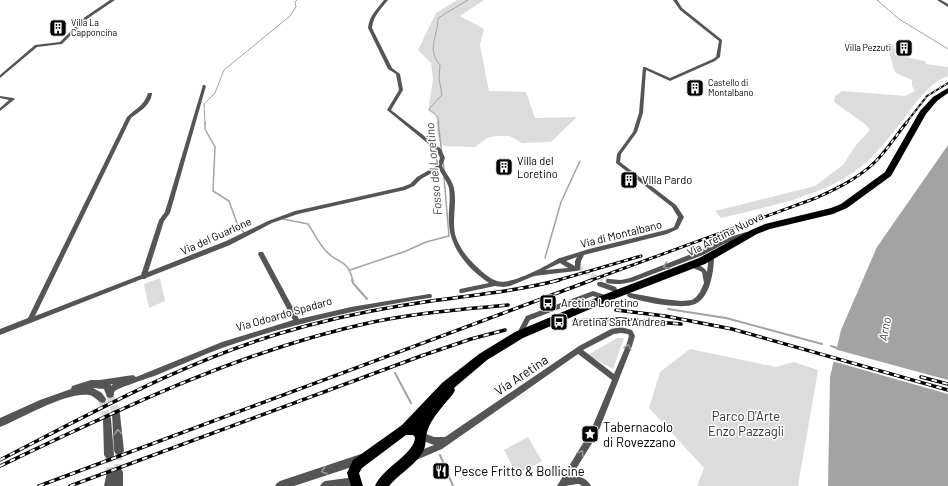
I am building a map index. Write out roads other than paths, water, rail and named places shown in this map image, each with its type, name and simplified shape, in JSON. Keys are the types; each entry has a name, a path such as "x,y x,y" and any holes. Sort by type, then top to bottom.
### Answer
{"main road":[{"name":"Via Aretina Nuova","path":"362,459 373,453 406,429 435,397 488,354 519,335 606,298 693,265 711,257 754,232 775,223 832,211 854,199 888,174 923,113 934,99 948,90"},
{"name":"Via Aretina Nuova","path":"410,458 419,446 421,435 428,418 455,381"},
{"path":"406,429 415,429 421,435"},
{"path":"381,486 393,471 410,458"},
{"path":"356,484 354,471 362,459"}],"street":[{"path":"0,77 36,46 61,43 86,18 113,0"},
{"path":"386,0 370,20 370,25 390,69 398,74 401,90 389,110 442,154 443,160 440,166 450,186 450,220 455,242 470,263 494,284"},
{"name":"Via di Montalbano","path":"528,275 559,260 667,232 676,228 680,222 681,217 674,206 618,163 619,154 634,132 641,113 644,68 670,80 718,57 721,41 681,9 675,0"},
{"path":"939,0 948,6"},
{"path":"143,277 162,220 166,213 204,86"},
{"path":"30,320 129,117 143,106 150,98 150,94"},
{"path":"0,97 13,99 0,110"},
{"name":"Via del Guarlone","path":"0,332 228,243 270,222 297,212 403,189 412,185 419,178 440,166"},
{"path":"609,281 621,282 630,280 701,253 722,242 754,232"},
{"path":"577,269 578,261 582,253"},
{"path":"261,254 297,321"},
{"path":"572,256 573,263 577,269"},
{"path":"630,295 647,299 690,303 695,302 700,297 711,273 711,257"},
{"path":"559,260 577,269"},
{"path":"693,265 704,270 707,282"},
{"path":"462,291 494,284 503,285 517,281 528,275 577,269"},
{"path":"600,284 614,289"},
{"name":"Via Odoardo Spadaro","path":"110,394 115,387 152,375 222,345 297,321 375,304 429,296"},
{"name":"Via Aretina","path":"410,458 432,450 578,350 613,331 624,330 630,332 632,336 616,379"},
{"path":"562,484 594,432 616,379 578,350"},
{"name":"Via Odoardo Spadaro","path":"100,383 152,375"},
{"path":"94,392 100,383"},
{"path":"0,423 81,387 100,383 107,386 110,394"},
{"path":"64,395 76,391 88,390 94,392 102,399"},
{"path":"116,414 119,451"},
{"path":"107,419 109,455"},
{"path":"421,435 434,441 445,441"},
{"path":"280,486 362,459"},
{"path":"109,486 114,474 118,486"},
{"path":"562,484 578,479 583,481 587,486"},
{"path":"325,486 356,484"}],"water":[{"name":"Arno","path":"948,145 948,486 828,486 830,377 841,330 877,247"}],"waterway":[{"path":"205,123 204,104 215,93 224,70 290,16 296,7 295,2 297,0"},
{"name":"Fosso del Loretino","path":"439,123 438,117 429,109 442,95 439,78 440,65 436,59 433,48 438,18 468,0"},
{"path":"877,0 899,19 948,49"},
{"name":"Fosso del Loretino","path":"438,122 442,154"},
{"path":"205,123 205,129 215,147 213,191 229,201 238,226 245,234"},
{"name":"Fosso del Loretino","path":"443,161 444,170"},
{"path":"545,258 561,202 580,161"},
{"name":"Fosso del Loretino","path":"350,270 406,251 426,242 449,236 444,177"},
{"path":"283,219 308,224 323,248 348,268 353,281"},
{"path":"352,280 367,299"},
{"path":"668,309 726,318 822,344"},
{"path":"831,346 837,348"},
{"path":"395,373 411,403"},
{"path":"440,455 453,486"}],"tunnel":[{"path":"578,268 593,276 609,281 606,280"},
{"path":"110,394 116,414"},
{"path":"102,399 107,419"},
{"path":"118,472 119,451"},
{"path":"109,455 110,475"}],"railway":[{"path":"906,123 927,96 948,83"},
{"path":"589,281 816,198 855,178 869,167 884,152 907,122"},
{"path":"555,281 641,256"},
{"path":"555,281 559,280"},
{"path":"39,486 592,280"},
{"path":"0,460 74,421 150,384 188,367 266,338 321,322 368,312 415,303 511,290 555,281"},
{"path":"0,466 90,423 182,383 276,348 373,322 406,316 508,305"},
{"path":"616,310 665,316 732,329 948,390"},
{"path":"574,321 621,319 681,324"},
{"path":"70,486 421,356 471,339 505,330"},
{"path":"921,377 948,384"}],"place":[{"name":"Villa La Capponcina","path":"58,28"},
{"name":"Villa Pezzuti","path":"904,48"},
{"name":"Castello di Montalbano","path":"695,88"},
{"name":"Villa del Loretino","path":"504,167"},
{"name":"Villa Pardo","path":"629,180"},
{"name":"Aretina Loretino","path":"548,303"},
{"name":"Aretina Sant'Andrea","path":"559,322"},
{"name":"Tabernacolo di Rovezzano","path":"590,434"},
{"name":"Pesce Fritto & Bollicine","path":"441,471"}],"park label":[{"name":"Parco D'Arte Enzo Pazzagli","path":"746,424"}]}
